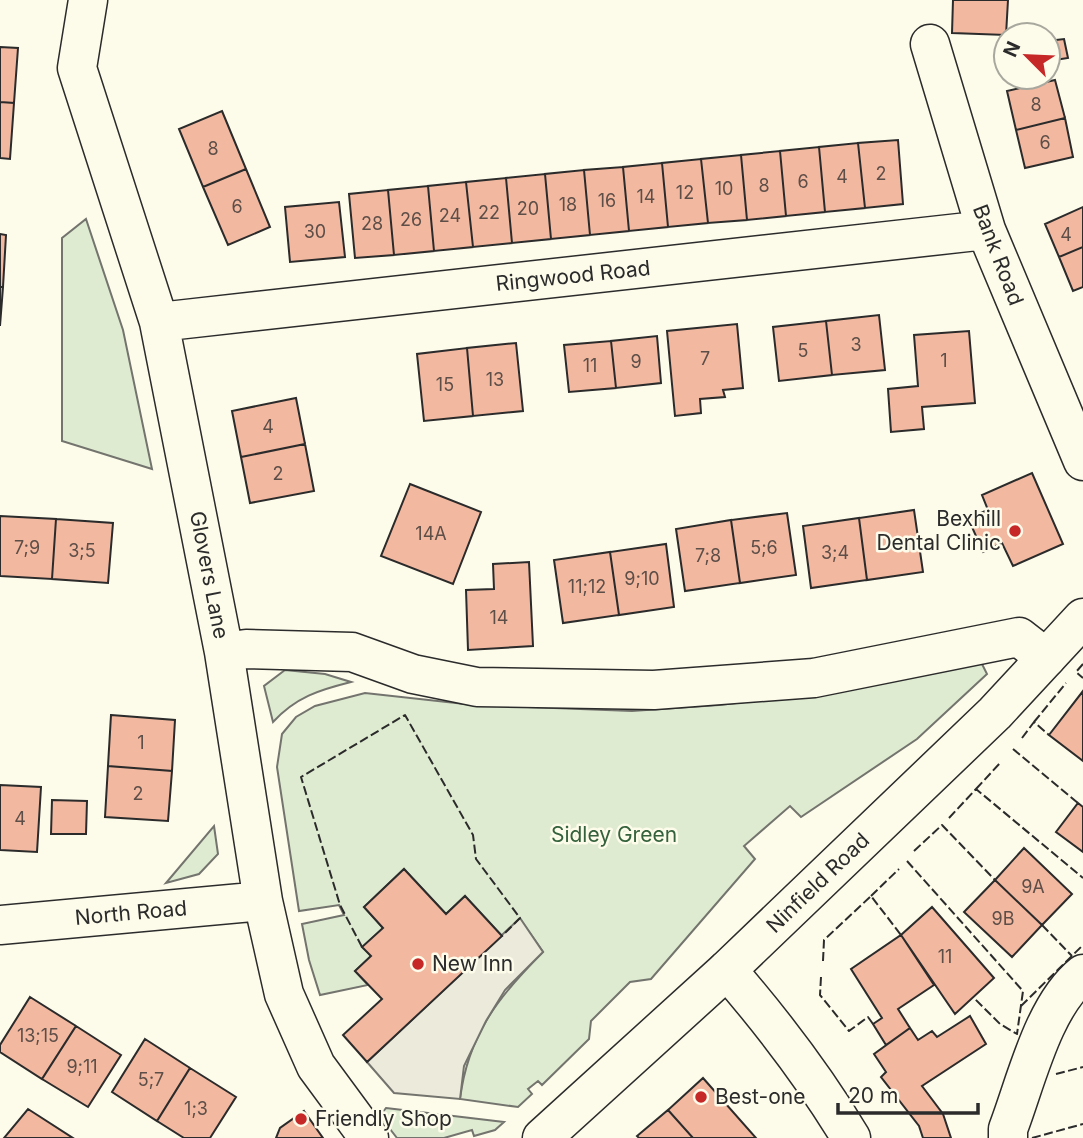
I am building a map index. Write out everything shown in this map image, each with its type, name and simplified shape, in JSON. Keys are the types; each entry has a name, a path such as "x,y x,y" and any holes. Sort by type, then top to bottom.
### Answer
{"street":[{"name":"Glovers Lane","path":"83,3 77,68 159,322 225,652 263,901 284,994 316,1066 369,1138"},
{"name":"Bank Road","path":"930,44 986,230 1083,461"},
{"name":"Ringwood Road","path":"159,322 986,230"},
{"name":"Ninfield Road","path":"542,1138 727,970 995,713 1083,618"},
{"path":"225,652 246,649 352,652 413,674 477,687 654,690 814,678 942,655 979,643 1019,637 1046,658"},
{"name":"North Road","path":"0,925 263,901"},
{"path":"727,970 774,1026 827,1098 851,1138"},
{"path":"1008,1138 1008,1129 1050,1018 1070,984 1083,974"}],"green space":[{"path":"86,219 123,330 152,469 62,441 62,238"},
{"name":"Sidley Green","path":"979,658 987,674 917,739 801,817 790,806 744,846 755,859 651,979 630,982 591,1021 589,1039 542,1085 538,1081 528,1089 532,1094 518,1107 460,1099 470,1055 488,1018 512,985 543,952 520,919 502,936 465,896 446,914 404,869 364,907 383,928 363,947 371,956 355,971 368,985 320,995 302,924 344,915 339,905 299,911 277,767 282,734 296,717 315,706 365,693 474,705 632,711 719,705 806,695"},
{"path":"285,670 325,674 351,682 309,696 290,706 273,722 264,686"},
{"path":"214,826 218,854 199,874 166,883"},
{"path":"386,1108 504,1122 495,1130 474,1136 472,1130 444,1138 397,1138 380,1116"}],"shaded area":[{"path":"520,918 543,952 505,990 486,1021 464,1066 460,1099 394,1093 367,1062"}],"building":[{"path":"953,0 1008,0 1007,21 992,21 992,34 952,33"},
{"path":"1064,39 1068,58 1062,59"},
{"path":"0,47 18,48 14,103 0,102"},
{"path":"1007,91 1058,91 1065,118 1016,130"},
{"path":"0,102 14,103 10,159 0,158"},
{"path":"222,111 246,169 203,187 179,129"},
{"path":"1065,118 1073,157 1025,168 1016,130"},
{"path":"898,140 903,204 865,208 858,143"},
{"path":"858,143 865,208 825,212 819,147"},
{"path":"819,147 825,212 786,216 780,151"},
{"path":"780,151 786,216 747,220 741,155"},
{"path":"741,155 747,220 708,223 701,159"},
{"path":"701,159 708,223 668,227 662,163"},
{"path":"662,163 668,227 629,231 623,167"},
{"path":"623,167 629,231 590,235 584,170"},
{"path":"246,169 270,227 228,245 203,187"},
{"path":"584,170 590,235 551,239 545,174"},
{"path":"545,174 551,239 512,243 506,178"},
{"path":"506,178 512,243 473,247 466,182"},
{"path":"466,182 473,247 434,251 428,186"},
{"path":"428,186 434,251 394,255 388,190"},
{"path":"388,190 394,255 355,258 349,194"},
{"path":"339,202 345,257 290,262 285,207"},
{"path":"1083,207 1083,247 1059,257 1045,224"},
{"path":"0,234 6,235 3,287 0,287"},
{"path":"1083,247 1083,287 1073,291 1059,257"},
{"path":"0,287 3,287 0,326"},
{"path":"879,315 885,370 832,375 826,321"},
{"path":"826,321 832,375 779,381 773,327"},
{"path":"737,324 743,388 723,390 725,397 700,399 701,413 675,416 667,331"},
{"path":"969,331 975,403 922,407 924,429 891,432 888,389 918,386 914,335"},
{"path":"657,336 661,383 616,388 611,341"},
{"path":"611,341 616,388 569,392 564,345"},
{"path":"516,343 523,411 473,416 467,348"},
{"path":"467,348 473,416 424,421 417,354"},
{"path":"296,398 305,444 241,457 232,411"},
{"path":"305,444 314,491 250,503 241,457"},
{"name":"Bexhill Dental Clinic","path":"1032,473 1063,544 1013,566 1002,543 983,552 968,518 988,510 982,495"},
{"path":"410,484 481,512 453,584 381,556"},
{"path":"914,510 923,572 867,580 859,518"},
{"path":"787,513 796,575 740,583 731,520"},
{"path":"0,516 56,519 52,579 0,576"},
{"path":"859,518 867,580 811,588 803,526"},
{"path":"56,519 113,523 108,583 52,579"},
{"path":"731,520 740,583 685,591 676,529"},
{"path":"666,544 674,607 619,615 610,552"},
{"path":"610,552 619,615 563,623 554,560"},
{"path":"529,562 533,646 468,650 466,590 494,589 493,564"},
{"path":"1083,691 1083,761 1049,735"},
{"path":"111,715 175,720 172,771 108,766"},
{"path":"108,766 172,771 168,821 105,817"},
{"path":"0,785 41,787 37,852 0,850"},
{"path":"52,800 87,801 86,834 51,834"},
{"path":"1078,803 1083,807 1083,852 1056,832"},
{"path":"1024,848 1072,894 1042,925 995,880"},
{"name":"New Inn","path":"404,869 446,914 465,896 502,936 367,1062 343,1035 382,999 355,971 371,956 362,947 383,928 364,907"},
{"path":"995,880 1042,925 1012,957 964,912"},
{"path":"932,907 994,978 955,1014 901,935"},
{"path":"901,935 934,985 898,1009 910,1028 886,1045 873,1024 882,1018 851,969"},
{"path":"30,997 76,1026 42,1079 0,1052 0,1045"},
{"path":"970,1016 986,1044 922,1086 943,1114 951,1138 923,1138 919,1126 881,1077 886,1072 874,1054 910,1028 918,1040 932,1031 937,1037"},
{"path":"76,1026 121,1055 88,1107 42,1079"},
{"path":"145,1039 190,1068 157,1121 112,1092"},
{"path":"190,1068 236,1097 210,1138 184,1138 157,1121"},
{"name":"Best-one","path":"703,1078 756,1138 693,1138 668,1110"},
{"path":"28,1109 73,1138 4,1138"},
{"path":"668,1110 693,1138 637,1136"},
{"name":"Friendly Shop","path":"304,1111 323,1138 276,1138 280,1128"}],"fence":[{"path":"1083,664 1076,672 1083,678"},
{"path":"1034,722 1066,683"},
{"path":"362,947 340,905 301,777 405,715 473,835 476,859 520,918 502,936"},
{"path":"1022,738 1034,722 1049,735"},
{"path":"1013,749 1078,803"},
{"path":"976,789 1001,762"},
{"path":"949,818 976,789 1083,878"},
{"path":"914,851 942,825 995,880"},
{"path":"907,861 1023,991 1017,1034 1000,1024 973,997"},
{"path":"871,896 899,869"},
{"path":"823,961 824,940 871,896 901,935"},
{"path":"1042,925 1072,956"},
{"path":"1021,1006 1083,945"},
{"path":"821,977 820,995 849,1031 868,1017 873,1024"},
{"path":"1056,1074 1083,1067"},
{"path":"1032,1138 1083,1124"}],"place":[{"name":"Bexhill Dental Clinic","path":"1015,531"},
{"name":"New Inn","path":"418,964"},
{"name":"Best-one","path":"701,1097"},
{"name":"Friendly Shop","path":"301,1119"}]}
